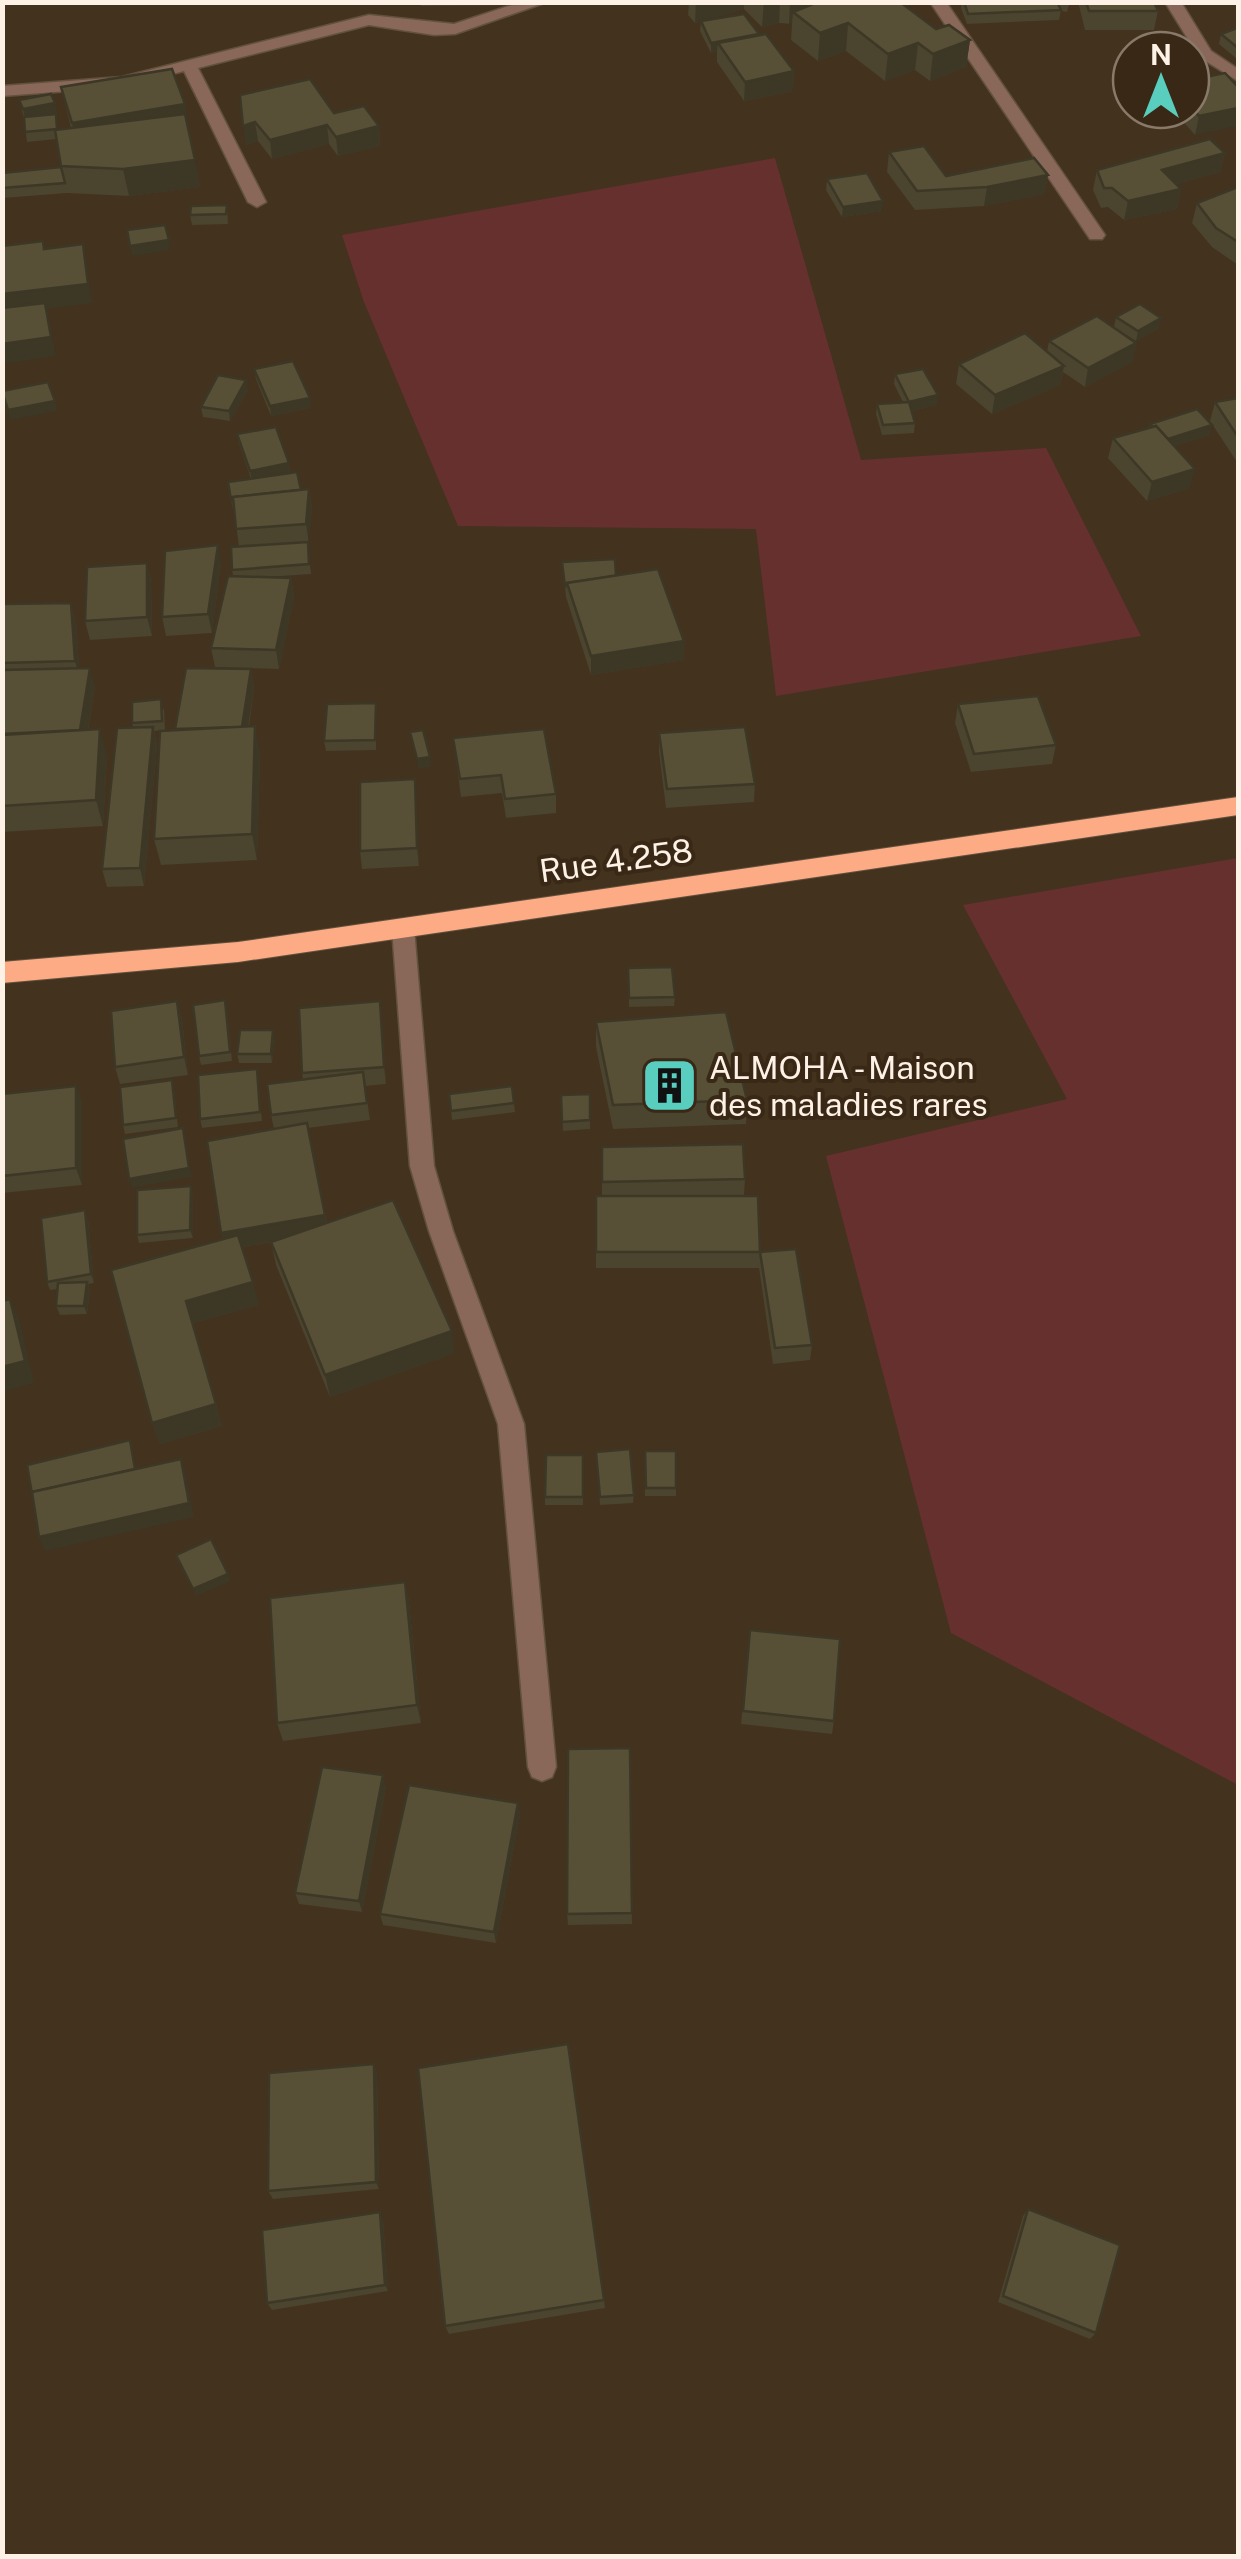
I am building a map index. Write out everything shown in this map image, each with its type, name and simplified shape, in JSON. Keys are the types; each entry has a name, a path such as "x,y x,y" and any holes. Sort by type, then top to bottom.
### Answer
{"highway":[{"name":"Rue 4.258","path":"2,972 238,952 1238,806"}],"street":[{"path":"2,91 101,85 369,20 445,30 539,2"},
{"path":"938,2 1096,235"},
{"path":"1173,2 1205,54 1238,76"},
{"path":"188,64 257,202"},
{"path":"403,928 422,1166 441,1231 511,1424 542,1767"}],"shaded area":[{"path":"775,158 861,460 1046,448 1141,636 776,696 756,529 458,526 364,302 342,235"},
{"path":"1238,858 1238,1785 951,1633 826,1156 1067,1099 963,905"}],"building":[{"path":"818,2 900,2 936,29 949,25 970,40 933,54 918,43 888,54 848,23 820,33 793,12"},
{"path":"964,2 1057,2 1061,10 968,14"},
{"path":"1086,2 1154,2 1158,11 1089,11"},
{"path":"744,14 759,34 711,43 701,21"},
{"path":"1238,30 1238,48 1221,34"},
{"path":"766,34 794,71 745,82 718,43"},
{"path":"172,69 185,104 72,123 61,87"},
{"path":"1225,73 1238,87 1238,108 1211,114 1211,76"},
{"path":"310,79 334,113 364,106 379,126 336,137 327,125 270,140 255,122 243,126 240,95"},
{"path":"51,94 55,103 23,109 19,100"},
{"path":"56,114 57,129 25,132 24,117"},
{"path":"185,114 195,160 123,169 61,166 55,130"},
{"path":"1210,139 1225,153 1162,170 1181,189 1128,201 1112,188 1104,188 1097,170"},
{"path":"924,146 946,176 1034,158 1048,175 987,187 917,191 889,152"},
{"path":"61,167 65,183 2,188 2,173"},
{"path":"867,173 883,201 843,207 827,179"},
{"path":"1238,187 1238,242 1216,228 1197,203"},
{"path":"227,205 226,214 190,215 191,206"},
{"path":"165,225 169,240 130,246 127,230"},
{"path":"43,241 44,249 83,244 88,284 2,294 2,246"},
{"path":"45,303 51,337 2,344 2,308"},
{"path":"1140,304 1161,318 1138,331 1116,317"},
{"path":"1097,316 1136,343 1088,368 1049,341"},
{"path":"1025,333 1064,366 995,395 959,364"},
{"path":"293,361 310,398 270,406 254,369"},
{"path":"923,369 938,395 909,402 895,374"},
{"path":"218,375 246,380 229,411 201,407"},
{"path":"48,382 55,401 8,410 2,391"},
{"path":"1238,398 1238,437 1215,402"},
{"path":"909,402 915,423 883,425 877,404"},
{"path":"1197,409 1212,425 1168,439 1150,424"},
{"path":"1156,426 1195,469 1152,482 1113,438"},
{"path":"276,427 289,463 250,471 237,434"},
{"path":"297,472 301,490 231,500 228,482"},
{"path":"309,489 306,524 236,529 233,497"},
{"path":"308,542 309,564 232,570 231,547"},
{"path":"218,545 208,614 162,617 165,551"},
{"path":"615,559 616,576 567,583 565,587 562,562"},
{"path":"147,563 147,617 85,621 87,567"},
{"path":"658,569 684,641 591,656 567,583"},
{"path":"228,576 291,578 276,650 211,648"},
{"path":"71,603 75,661 2,663 2,604"},
{"path":"90,668 80,730 2,734 2,670"},
{"path":"186,668 251,669 242,727 175,729"},
{"path":"1038,696 1056,745 974,754 958,704"},
{"path":"161,699 162,721 132,723 132,702"},
{"path":"376,703 375,740 324,741 327,704"},
{"path":"255,726 252,834 154,839 160,731"},
{"path":"153,727 140,868 102,869 117,728"},
{"path":"745,727 755,784 667,789 659,733"},
{"path":"100,729 96,800 2,806 2,735"},
{"path":"544,729 556,794 505,799 501,775 460,779 453,738"},
{"path":"423,730 430,757 417,759 410,732"},
{"path":"415,779 417,848 360,851 360,782"},
{"path":"672,967 675,997 629,998 628,968"},
{"path":"225,1000 230,1052 199,1056 193,1005"},
{"path":"177,1001 184,1057 115,1067 111,1011"},
{"path":"380,1001 384,1067 302,1073 299,1008"},
{"name":"ALMOHA - Maison des maladies rares","path":"726,1012 747,1100 613,1105 596,1022"},
{"path":"240,1030 273,1030 271,1054 237,1054"},
{"path":"257,1069 260,1112 200,1119 198,1075"},
{"path":"363,1072 367,1103 271,1115 267,1084"},
{"path":"172,1080 176,1118 123,1125 120,1087"},
{"path":"76,1086 76,1168 2,1176 2,1094"},
{"path":"512,1086 514,1103 451,1111 449,1094"},
{"path":"590,1094 590,1120 562,1122 561,1095"},
{"path":"307,1123 325,1215 221,1233 207,1141"},
{"path":"183,1128 189,1168 129,1179 123,1139"},
{"path":"743,1144 745,1179 602,1182 602,1147"},
{"path":"191,1186 190,1230 137,1235 137,1190"},
{"path":"596,1196 758,1196 760,1252 596,1252"},
{"path":"393,1200 452,1331 325,1375 271,1242"},
{"path":"85,1210 91,1274 47,1282 41,1218"},
{"path":"238,1235 253,1282 186,1301 216,1404 152,1423 111,1270"},
{"path":"796,1249 812,1345 775,1348 760,1252"},
{"path":"87,1282 84,1306 56,1306 58,1283"},
{"path":"10,1299 25,1361 2,1367 2,1301"},
{"path":"130,1440 135,1469 32,1494 27,1465"},
{"path":"630,1449 634,1495 600,1497 596,1452"},
{"path":"645,1451 676,1451 676,1488 646,1488"},
{"path":"546,1455 583,1455 583,1497 545,1497"},
{"path":"181,1459 189,1503 39,1537 32,1492"},
{"path":"211,1539 228,1574 193,1589 176,1555"},
{"path":"405,1582 417,1705 277,1723 270,1598"},
{"path":"750,1630 840,1639 834,1721 743,1711"},
{"path":"630,1748 632,1913 567,1914 568,1749"},
{"path":"322,1767 383,1775 359,1901 295,1893"},
{"path":"409,1785 518,1803 494,1932 380,1914"},
{"path":"568,2044 604,2300 445,2326 418,2068"},
{"path":"374,2064 376,2182 268,2191 269,2073"},
{"path":"1028,2209 1120,2245 1096,2333 1003,2296"},
{"path":"380,2212 385,2285 267,2303 262,2230"}],"place":[{"name":"ALMOHA - Maison des maladies rares","path":"670,1086"}]}
